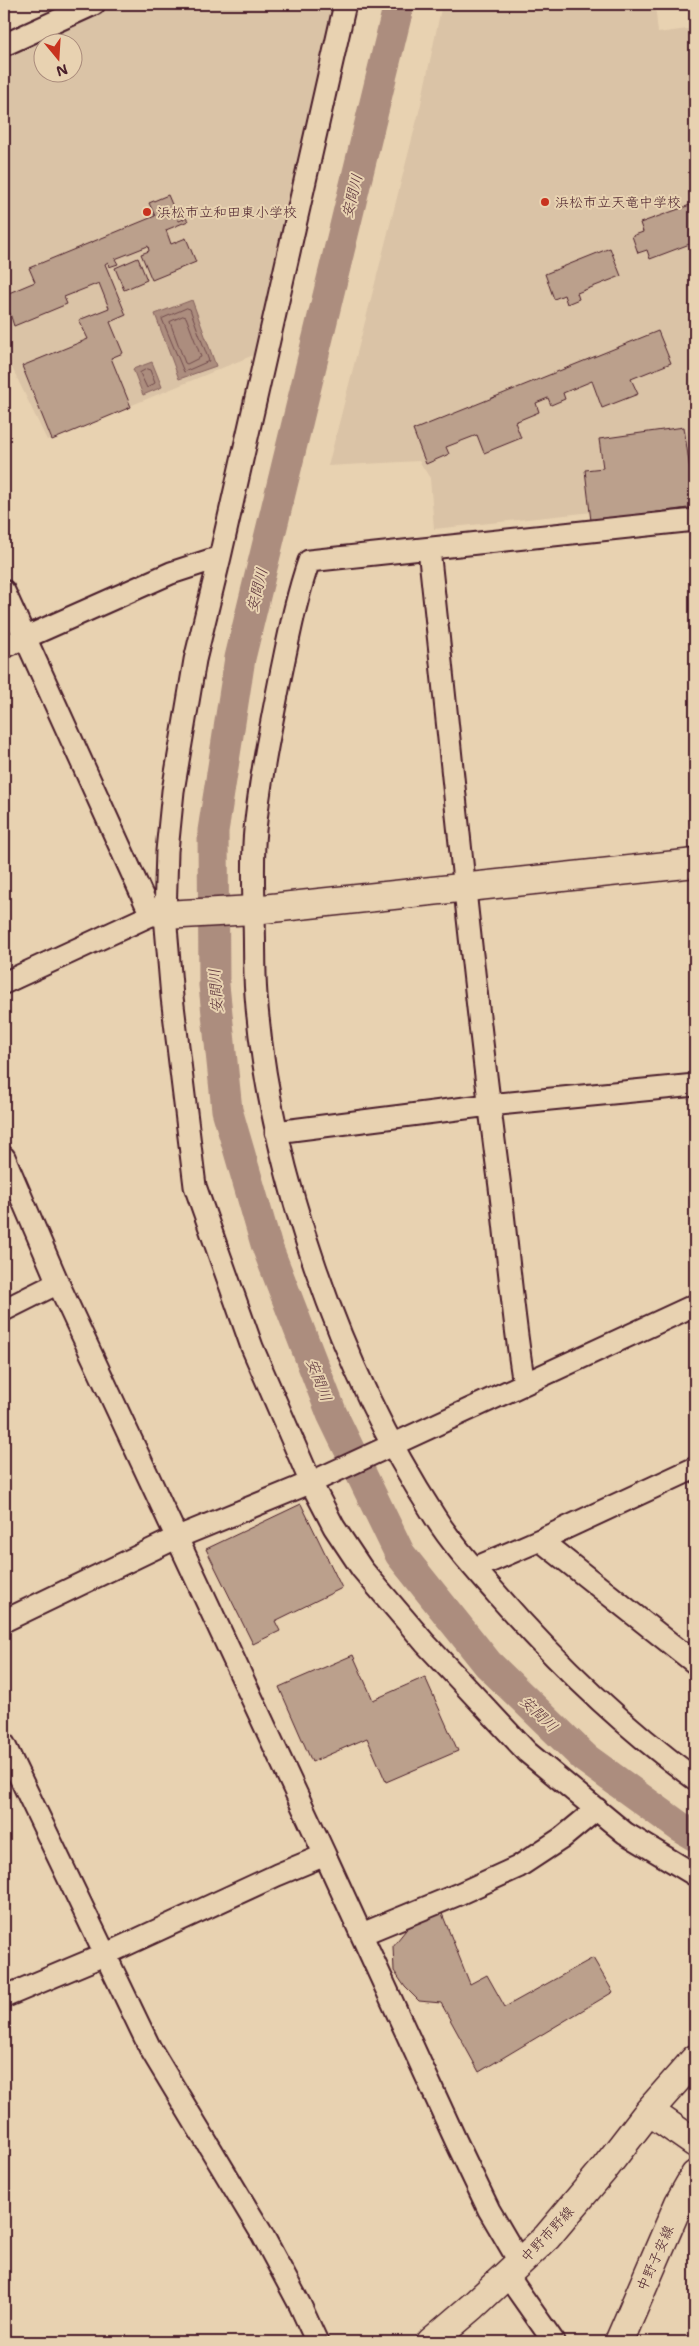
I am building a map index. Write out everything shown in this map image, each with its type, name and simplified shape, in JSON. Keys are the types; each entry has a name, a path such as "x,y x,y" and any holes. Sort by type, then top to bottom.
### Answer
{"main road":[{"path":"161,915 253,910 695,863"},
{"name":"中野市野線","path":"431,2342 547,2237 606,2168 649,2111 695,2059"},
{"path":"649,2111 695,2144"},
{"name":"中野子安線","path":"619,2342 680,2203 695,2175"}],"street":[{"path":"4,45 94,4"},
{"path":"345,4 195,660 173,791 161,915 195,1186 252,1347 311,1483 334,1527 362,1569 425,1643 527,1752 626,1833 695,1875"},
{"path":"695,520 309,561 298,592 266,748 255,833 253,910 255,994 276,1132 321,1281 370,1400 392,1446 437,1520 475,1568 533,1635 620,1720 695,1779"},
{"path":"429,549 489,1105 506,1233 514,1328 524,1384"},
{"path":"4,647 171,573 220,557"},
{"path":"4,591 24,639 161,915"},
{"path":"4,983 161,915"},
{"path":"276,1132 489,1105 695,1085"},
{"path":"4,1157 58,1283 362,1934 489,2210 513,2269 554,2342"},
{"path":"4,1310 58,1283"},
{"path":"4,1621 178,1537 311,1483 695,1305"},
{"path":"475,1568 695,1468"},
{"path":"540,1540 695,1663"},
{"path":"4,1744 150,2048 262,2234 300,2305 317,2342"},
{"path":"362,1934 459,1894 518,1866 562,1838 597,1809"},
{"path":"4,1997 104,1955 277,1875 325,1855"}],"shaded area":[{"name":"浜松市立和田東小学校","path":"118,4 338,4 256,354 47,440 4,351 4,57 32,44 32,82 82,82 82,32 58,32"},
{"name":"浜松市立天竜中学校","path":"442,4 655,4 658,33 695,28 695,340 693,341 695,501 434,529 430,478 419,461 328,466 420,108"}],"water":[{"path":"192,300 216,366 179,379 155,314"},
{"path":"152,362 162,387 143,395 133,369"}],"building":[{"path":"168,195 179,221 186,218 188,221 166,230 171,244 186,238 196,262 152,280 141,254 149,251 148,246 115,259 118,264 109,267 108,262 105,264 126,315 110,322 123,353 111,358 131,407 52,440 22,366 88,339 79,320 109,308 99,283 64,297 67,304 14,326 4,295 35,282 29,268 155,216 149,203"},
{"path":"690,205 695,218 695,242 650,259 647,250 638,253 632,236 643,232 640,223"},
{"path":"610,248 621,276 577,293 579,299 567,304 564,295 554,299 545,274"},
{"path":"138,258 147,280 124,290 115,268"},
{"path":"658,331 671,363 631,379 638,394 602,408 592,381 563,393 565,399 551,405 548,398 536,403 539,412 515,422 521,438 484,453 477,435 446,447 449,454 426,464 413,430"},
{"path":"684,427 691,477 695,476 695,507 591,521 585,470 603,468 599,439"},
{"path":"301,1504 342,1588 275,1621 280,1631 253,1644 206,1549"},
{"path":"353,1655 373,1700 425,1677 458,1751 386,1782 367,1738 312,1762 279,1687"},
{"path":"441,1911 470,1984 487,1975 505,2007 593,1958 613,1992 479,2072 441,2003 419,2001 405,1987 394,1971 393,1946 410,1925"}],"waterway":[{"name":"安間川","path":"399,4 240,658 213,831 214,985 227,1110 266,1244 332,1414 400,1554 488,1664 585,1758 695,1836"}],"place":[{"name":"浜松市立天竜中学校","path":"545,202"},
{"name":"浜松市立和田東小学校","path":"147,212"}]}
